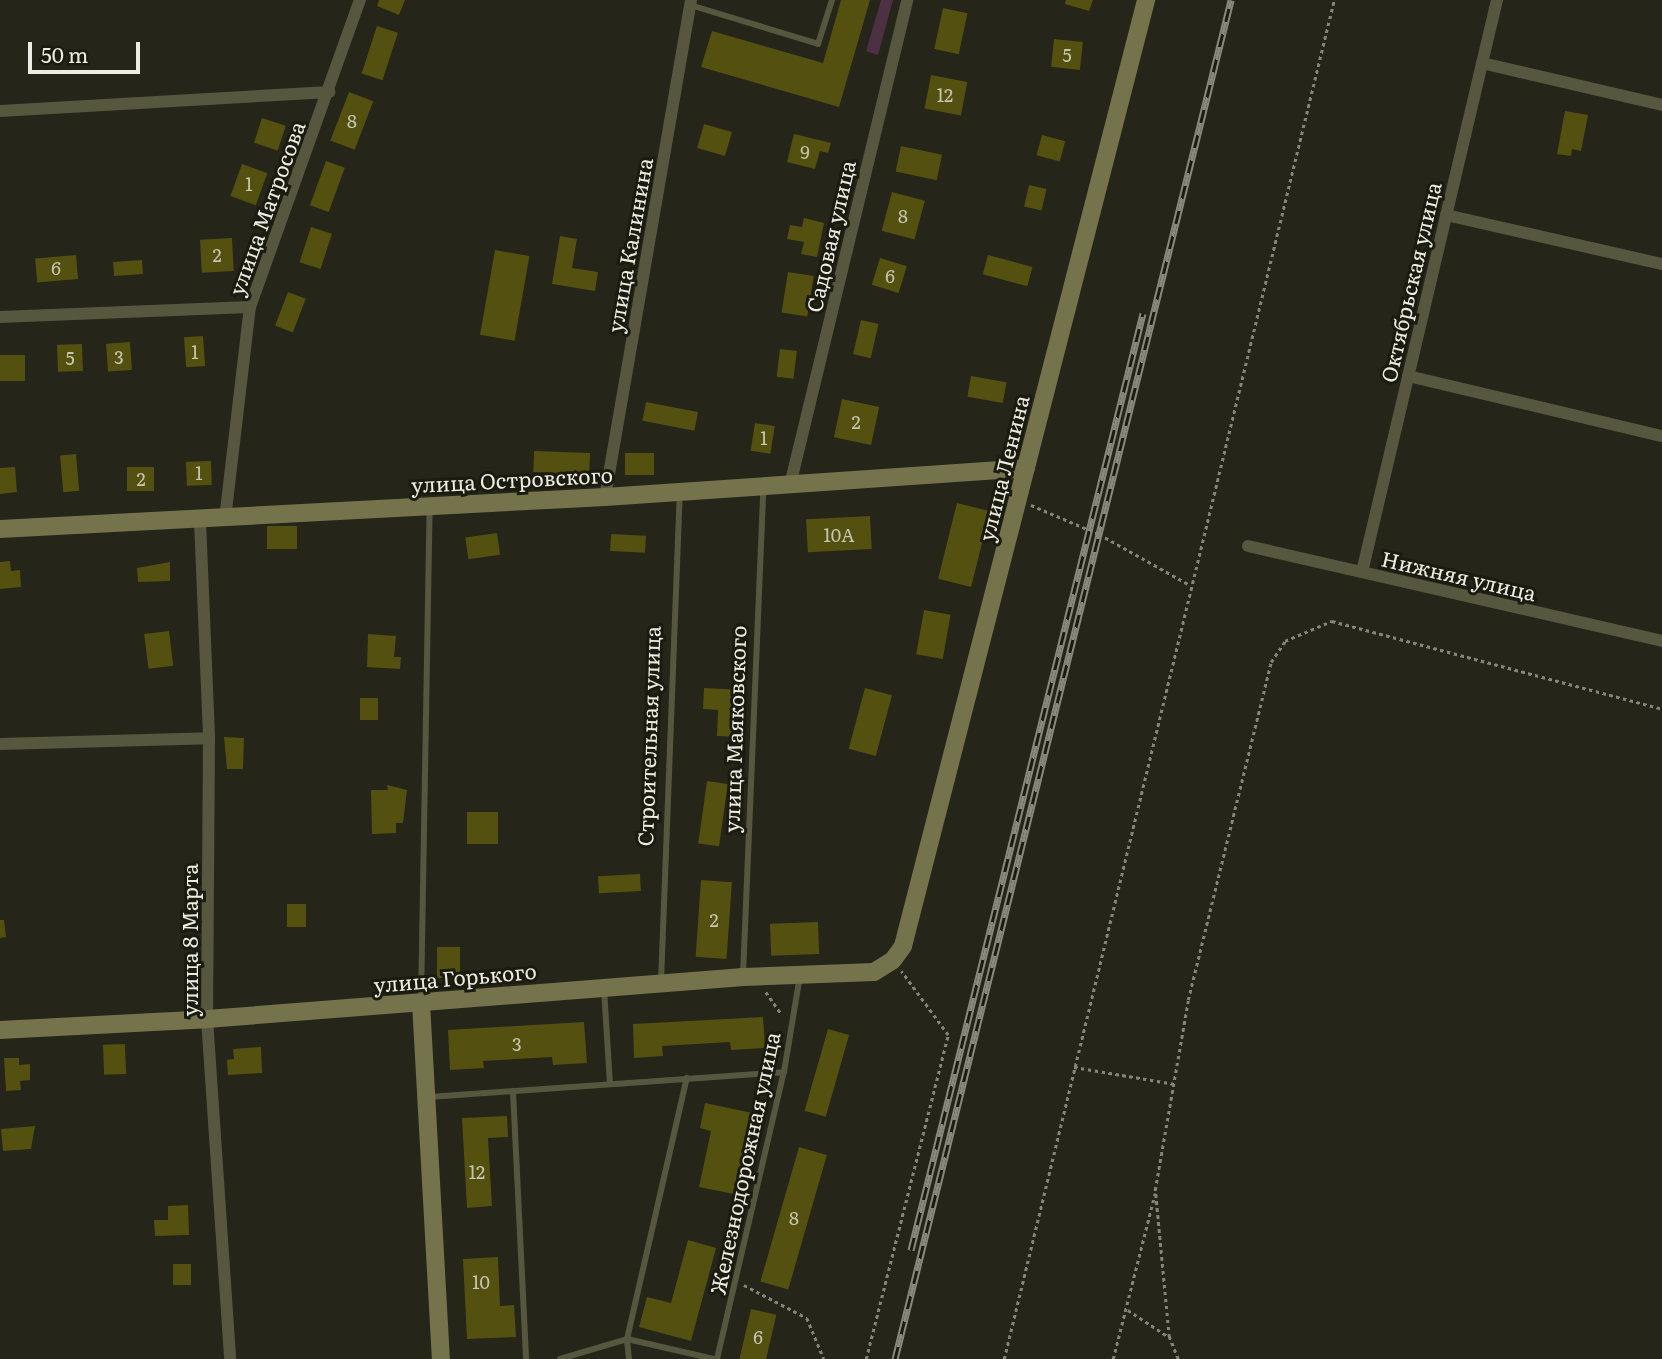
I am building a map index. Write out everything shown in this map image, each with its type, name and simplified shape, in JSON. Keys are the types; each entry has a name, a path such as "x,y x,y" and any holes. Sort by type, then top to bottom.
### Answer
{"street":[{"name":"улица Матросова","path":"225,519 250,307 360,0"},
{"name":"Садовая улица","path":"791,481 907,0"},
{"name":"улица Ленина","path":"898,953 1146,0"},
{"name":"Октябрьская улица","path":"1362,572 1497,0"},
{"name":"улица Калинина","path":"605,497 691,2"},
{"path":"1482,63 1662,105"},
{"path":"0,111 329,92"},
{"path":"1446,215 1662,264"},
{"path":"0,317 250,307"},
{"path":"1408,376 1662,436"},
{"name":"улица Островского","path":"0,529 200,521 605,497 791,481 1026,468"},
{"name":"улица 8 Марта","path":"200,521 209,738 207,1019 230,1359"},
{"name":"Нижняя улица","path":"1248,546 1662,641"},
{"path":"0,744 209,738"},
{"name":"улица Горького","path":"0,1030 207,1019 800,973 874,972 898,953"},
{"path":"421,1003 441,1359"}],"lane":[{"path":"691,2 818,44 832,0"},
{"name":"улица Маяковского","path":"743,977 763,483"},
{"name":"Строительная улица","path":"660,983 681,490"},
{"path":"421,1003 430,507"},
{"name":"Железнодорожная улица","path":"716,1359 784,1072 800,973"},
{"path":"604,987 610,1084"},
{"path":"428,1097 784,1072"},
{"path":"629,1359 627,1339 687,1078"},
{"path":"513,1091 526,1359"},
{"path":"560,1359 627,1339 716,1359"}],"path":[{"path":"1004,1359 1334,0"},
{"path":"1018,500 1099,534 1190,585"},
{"path":"1114,1359 1155,1190 1188,1000 1270,663 1285,641 1332,621 1662,709"},
{"path":"866,1359 948,1035 898,953"},
{"path":"1074,1067 1174,1084"},
{"path":"1155,1190 1169,1337 1178,1359"},
{"path":"736,1280 807,1318 824,1359"},
{"path":"1128,1310 1169,1337"}],"shaded area":[{"path":"881,0 893,0 878,55 866,51"}],"building":[{"path":"379,0 405,0 399,15 377,6"},
{"path":"841,0 870,0 839,107 701,67 712,31 823,63"},
{"path":"1066,0 1093,0 1089,11 1065,4"},
{"path":"943,8 967,13 959,54 934,49"},
{"path":"377,26 398,33 382,80 362,74"},
{"path":"1054,39 1083,42 1080,70 1051,67"},
{"path":"931,75 967,82 961,115 925,108"},
{"path":"349,92 373,101 355,150 330,141"},
{"path":"1565,111 1588,115 1581,151 1572,149 1571,156 1557,154"},
{"path":"262,118 286,126 278,150 254,143"},
{"path":"704,124 732,132 725,156 697,148"},
{"path":"794,134 831,143 828,153 820,151 815,169 787,162"},
{"path":"1042,135 1065,141 1060,161 1037,155"},
{"path":"901,146 942,155 937,180 896,171"},
{"path":"326,161 345,168 329,212 310,205"},
{"path":"242,164 267,173 256,205 230,196"},
{"path":"1029,185 1047,189 1042,210 1024,206"},
{"path":"892,192 925,201 914,239 882,231"},
{"path":"804,218 824,223 817,257 801,254 804,242 787,239 790,225 802,227"},
{"path":"311,227 332,234 320,269 300,262"},
{"path":"560,236 577,239 572,268 598,272 595,291 552,284"},
{"path":"232,238 234,271 202,273 200,240"},
{"path":"495,250 529,256 515,341 480,335"},
{"path":"76,255 78,279 37,282 35,259"},
{"path":"988,255 1032,267 1027,286 983,274"},
{"path":"880,258 907,266 899,293 872,285"},
{"path":"142,260 143,274 114,276 113,262"},
{"path":"788,272 814,276 807,317 782,312"},
{"path":"288,292 306,299 293,332 275,326"},
{"path":"861,320 879,324 871,358 853,354"},
{"path":"203,336 205,366 186,367 184,337"},
{"path":"130,342 132,370 108,372 106,344"},
{"path":"82,344 83,371 58,372 57,345"},
{"path":"780,349 797,351 793,379 777,377"},
{"path":"0,355 25,355 25,381 0,381"},
{"path":"971,376 1006,382 1003,403 967,397"},
{"path":"842,399 879,407 871,445 834,437"},
{"path":"646,402 698,412 694,431 642,421"},
{"path":"755,423 775,426 770,454 751,451"},
{"path":"534,451 590,453 589,474 533,472"},
{"path":"625,453 654,453 654,475 625,475"},
{"path":"76,454 79,491 63,492 60,455"},
{"path":"211,461 212,485 187,486 186,462"},
{"path":"15,467 17,492 0,494 0,468"},
{"path":"127,467 154,467 154,491 127,491"},
{"path":"957,503 990,511 971,587 938,579"},
{"path":"870,516 872,549 808,552 806,519"},
{"path":"267,526 297,526 297,549 267,549"},
{"path":"497,533 500,555 468,559 465,537"},
{"path":"611,534 646,536 645,553 610,551"},
{"path":"10,561 11,571 20,570 21,587 0,589 0,562"},
{"path":"170,562 170,581 138,582 137,568"},
{"path":"924,610 951,615 943,659 916,654"},
{"path":"169,631 173,666 148,669 144,634"},
{"path":"368,634 396,636 394,657 401,657 400,669 367,667"},
{"path":"704,688 742,690 740,737 717,736 718,710 703,709"},
{"path":"865,688 892,695 876,756 849,749"},
{"path":"360,698 378,698 378,720 360,720"},
{"path":"224,737 244,738 243,769 227,769"},
{"path":"707,781 728,784 719,846 698,843"},
{"path":"387,785 407,790 403,823 396,823 396,833 372,834 371,790 388,790"},
{"path":"467,812 498,812 498,844 467,844"},
{"path":"640,874 641,891 599,893 598,876"},
{"path":"701,880 732,882 727,959 696,957"},
{"path":"287,904 306,904 306,927 287,927"},
{"path":"0,920 4,920 6,937 0,938"},
{"path":"818,922 819,954 771,956 770,924"},
{"path":"437,947 460,947 460,978 437,978"},
{"path":"763,1017 765,1048 731,1050 730,1042 662,1046 663,1056 634,1058 633,1024"},
{"path":"584,1022 587,1063 553,1065 552,1057 483,1061 484,1068 450,1070 448,1030"},
{"path":"828,1029 849,1035 826,1117 805,1111"},
{"path":"125,1044 126,1074 104,1075 103,1045"},
{"path":"261,1047 262,1073 228,1075 227,1060 234,1059 233,1049"},
{"path":"4,1058 19,1058 19,1065 30,1064 30,1080 20,1081 21,1090 6,1091"},
{"path":"705,1103 752,1113 734,1194 699,1187 711,1131 700,1128"},
{"path":"507,1116 508,1137 488,1138 492,1206 467,1208 462,1118"},
{"path":"35,1126 31,1149 3,1151 1,1129"},
{"path":"799,1147 827,1155 788,1290 760,1282"},
{"path":"188,1205 189,1235 155,1236 154,1220 168,1220 168,1206"},
{"path":"688,1240 716,1248 691,1341 639,1327 647,1297 671,1303"},
{"path":"498,1257 500,1306 514,1305 516,1337 467,1339 463,1259"},
{"path":"173,1264 191,1264 191,1285 173,1285"},
{"path":"751,1309 776,1315 766,1359 740,1359"}],"railway":[{"path":"895,1359 1231,0"},
{"path":"911,1250 1143,313"}]}
